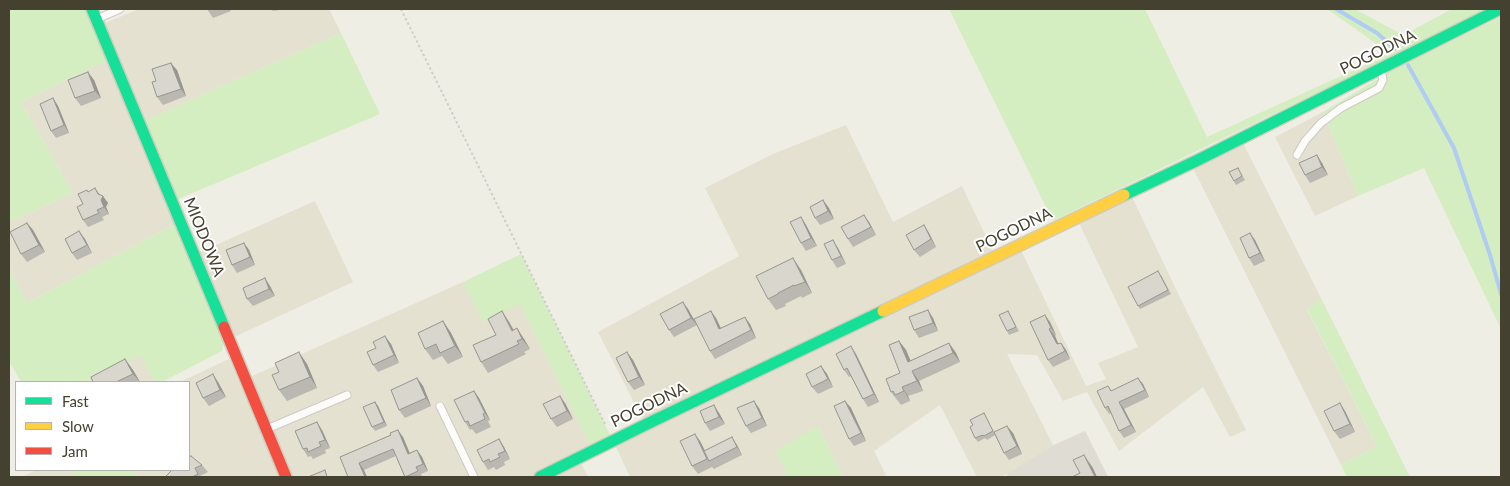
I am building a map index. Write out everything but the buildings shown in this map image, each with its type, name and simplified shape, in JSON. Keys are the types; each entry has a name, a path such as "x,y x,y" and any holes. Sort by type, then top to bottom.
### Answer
{"street":[{"name":"POGODNA","path":"540,477 1189,164 1500,9"},
{"name":"MIODOWA","path":"94,14 286,477"}],"lane":[{"path":"94,14 120,9"},
{"path":"1297,155 1321,123 1341,108 1379,88 1383,80 1381,69"},
{"path":"267,429 347,395"},
{"path":"440,406 474,477"}],"path":[{"path":"401,9 613,441"}],"shaded area":[{"path":"139,9 329,9 341,33 133,126 175,224 27,303 9,269 9,222 73,193 21,102 107,60 93,28"},
{"path":"1323,112 1358,196 1315,216 1275,137"},
{"path":"846,125 893,222 962,186 993,251 1021,250 1086,386 1106,379 1098,363 1138,347 1079,223 1132,197 1246,430 1230,437 1203,387 1119,451 1087,392 1063,401 1037,355 1007,354 1053,445 1085,431 1108,477 1008,477 1007,474 1000,477 977,477 940,405 874,451 886,475 880,477 843,477 818,426 787,474 781,477 630,477 615,445 647,428 598,332 739,256 705,188 773,154"},
{"path":"1243,143 1321,298 1307,310 1377,446 1341,465 1192,166"},
{"path":"315,201 353,282 232,338 198,253"},
{"path":"463,282 483,322 520,303 590,445 581,463 588,477 290,477 250,377"},
{"path":"140,354 154,381 86,381"},
{"path":"229,359 279,477 139,477 136,471 190,471 190,381 182,381"},
{"path":"1085,431 1108,477 1008,477 1007,474 1053,446"},
{"path":"34,471 73,471 76,477 22,477"}],"green space":[{"path":"9,9 86,9 107,60 21,102 73,193 9,222"},
{"path":"949,9 1145,9 1207,137 1385,56 1374,42 1327,9 1355,9 1403,35 1452,9 1489,9 1053,221"},
{"path":"1501,17 1501,329 1424,168 1358,196 1323,112 1389,72"},
{"path":"341,33 380,114 176,200 144,121"},
{"path":"175,224 224,341 222,351 164,381 154,381 140,355 86,381 20,381 9,361 9,269 27,303"},
{"path":"521,254 610,435 590,445 520,304 483,322 463,282"},
{"path":"1321,298 1410,477 1347,477 1341,465 1377,446 1307,309"},
{"path":"818,426 843,477 781,477 787,474 775,451"},
{"path":"73,471 136,471 139,477 76,477"}],"waterway":[{"path":"1336,9 1377,33 1395,49"},
{"path":"1408,65 1454,148 1501,294"}],"traffic: fast":[{"path":"92,9 224,327"},
{"path":"1124,195 1500,9"},
{"path":"540,477 883,311"}],"traffic: slow":[{"path":"883,311 1124,195"}],"traffic: jam":[{"path":"224,327 286,477"}]}
